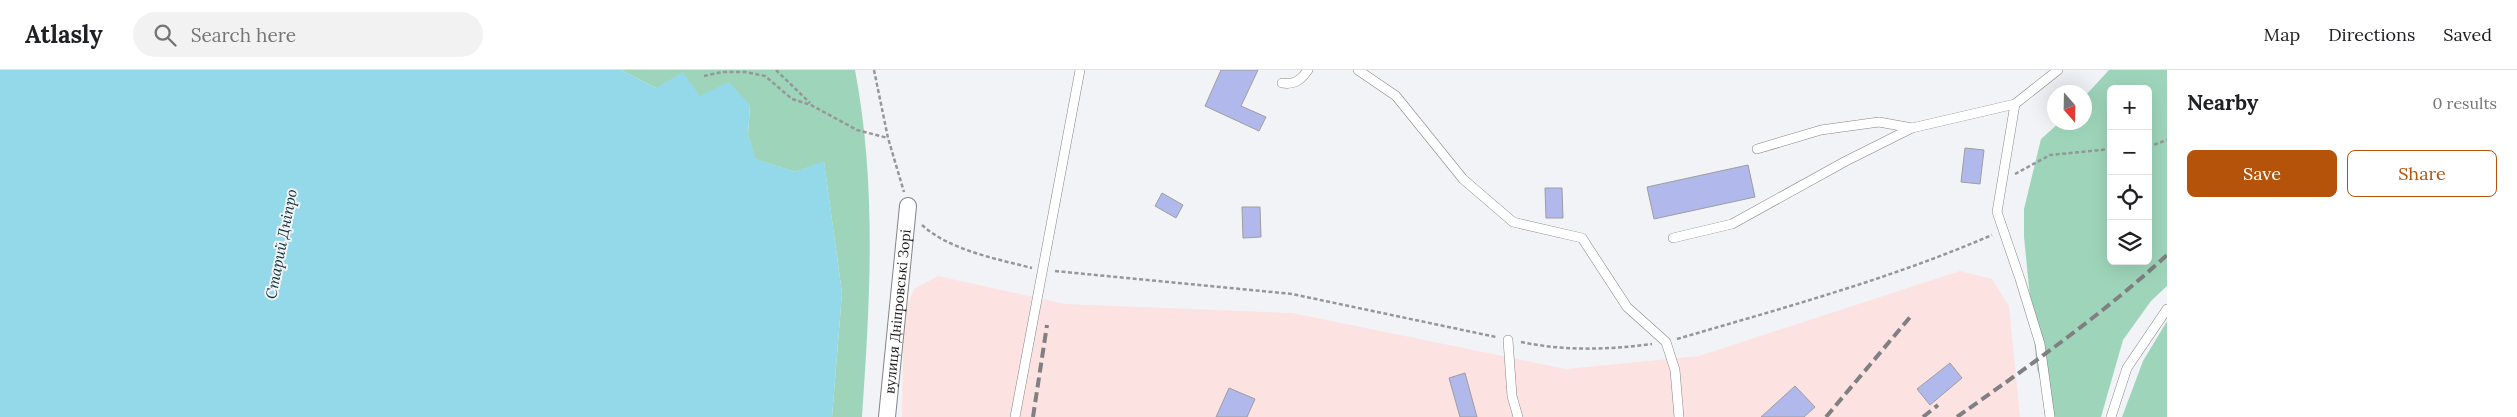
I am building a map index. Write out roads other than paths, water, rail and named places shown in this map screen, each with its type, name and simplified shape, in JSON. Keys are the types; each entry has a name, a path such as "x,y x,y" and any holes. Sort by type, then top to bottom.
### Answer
{"street":[{"name":"вулиця Дніпровські Зорі","path":"887,417 908,206"}],"lane":[{"path":"1016,417 1041,270 1080,70"},
{"path":"1282,83 1292,84 1302,79 1308,70"},
{"path":"1358,70 1396,96 1463,179 1513,222 1582,238 1627,307 1666,342 1676,370 1679,417"},
{"path":"1673,238 1732,224 1846,161 1912,128 2015,104 2058,70"},
{"path":"2015,104 1996,212 2004,230 2040,344 2050,417"},
{"path":"1757,149 1821,130 1879,122 1912,128"},
{"path":"2112,417 2127,368 2167,308"},
{"path":"1508,340 1512,396 1518,417"}],"water":[{"name":"Старий Дніпро","path":"0,70 621,70 656,88 683,72 700,96 729,82 750,105 748,135 756,159 795,172 824,161 842,293 832,417 0,417"}],"railway":[{"path":"1957,417 2091,319 2167,255"},
{"path":"1826,417 1911,316"},
{"path":"1033,417 1047,325"},
{"path":"1923,417 1938,405"}]}
